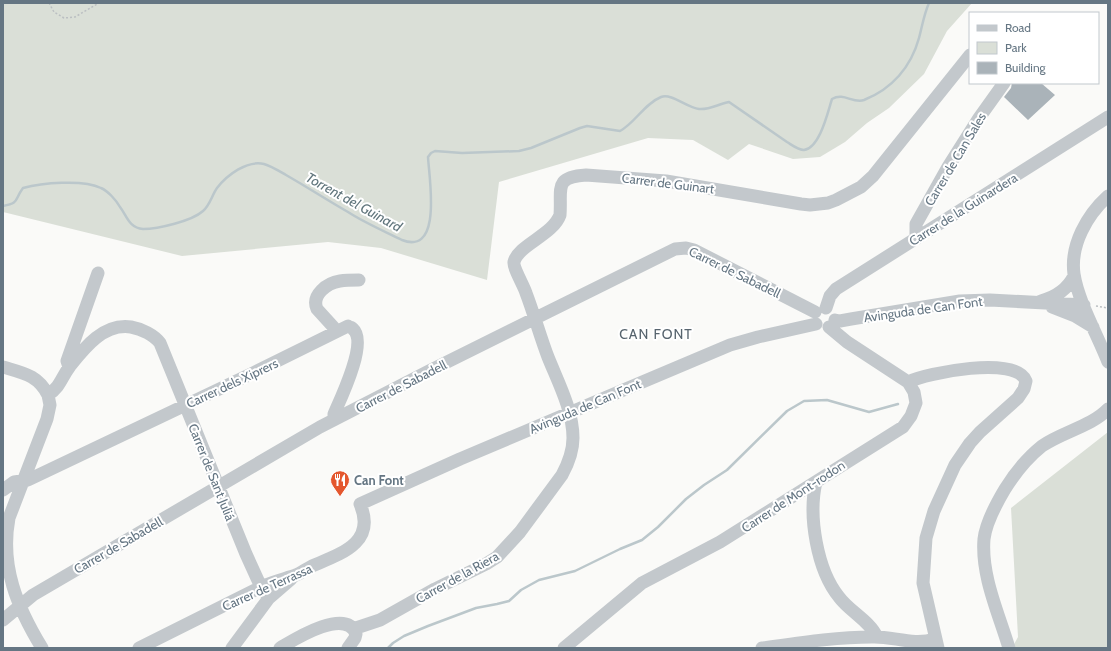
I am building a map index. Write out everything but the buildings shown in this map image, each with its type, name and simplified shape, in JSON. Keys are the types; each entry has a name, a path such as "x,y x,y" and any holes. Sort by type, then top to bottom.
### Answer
{"street":[{"name":"Carrer de Guinart","path":"570,413 520,277 514,269 515,259 522,251 551,229 559,219 561,211 561,186 566,179 574,176 586,175 666,180 801,204 828,203 860,187 873,176 969,55"},
{"name":"Carrer de Can Sales","path":"916,239 916,224 948,167 979,118 1003,84"},
{"name":"Carrer de la Guinardera","path":"819,315 836,289 1108,117"},
{"path":"1108,196 1090,216 1082,231 1075,257 1074,276 1093,328 1108,362"},
{"name":"Carrer de Sabadell","path":"3,620 33,595 334,419 669,252 681,248 694,250 819,315"},
{"path":"48,395 60,384 69,367 67,361 98,273"},
{"name":"Avinguda de Can Font","path":"1035,302 1060,294 1070,284 1074,276"},
{"path":"337,331 317,309 315,305 316,297 323,289 334,282 340,280 360,280"},
{"name":"Avinguda de Can Font","path":"832,324 851,319 960,301 990,300 1084,305"},
{"name":"Avinguda de Can Font","path":"1035,302 1062,310 1075,316 1093,328"},
{"path":"762,648 812,641 877,637 894,640 936,643 923,583 926,538 934,511 955,465 970,443 1018,398 1024,389 1026,381 1024,377 1018,373 1000,368 989,367 920,377 908,382 847,342 832,324 832,311 819,315 821,328 832,324"},
{"name":"Avinguda de Can Font","path":"360,504 460,459 730,345 764,336 819,315"},
{"name":"Carrer dels Xiprers","path":"3,490 14,482 34,477 185,406 348,326 353,328 358,344 353,368 334,414 334,419"},
{"name":"Carrer de Sant Juliá","path":"69,367 93,339 110,329 125,327 141,330 154,337 160,343 218,487 261,587 269,598"},
{"path":"3,367 32,376 42,384 48,395 50,406 47,419 9,518 6,530 5,550 10,576 20,605 42,648"},
{"name":"Carrer de Mont-rodon","path":"564,648 642,584 720,542 867,448 903,427 911,416 916,403 914,392 908,382"},
{"path":"1010,648 992,594 984,560 984,538 991,515 999,498 1016,472 1035,452 1053,439 1099,417 1108,409"},
{"name":"Carrer de la Riera","path":"353,629 380,620 449,582 486,564 507,548 562,475 566,467 573,444 573,429 570,413"},
{"path":"816,482 813,493 815,532 818,551 827,576 839,598 874,631 877,637"},
{"name":"Carrer de Terrassa","path":"139,648 261,587 297,574 311,566 344,552 358,541 362,535 365,520 360,504"},
{"path":"232,648 269,598 297,574"},
{"path":"280,648 316,629 341,622 350,626 356,634 348,648"}],"path":[{"path":"49,3 54,12 64,18 75,17 99,3"}],"green space":[{"path":"3,3 972,3 947,31 924,74 889,108 867,123 845,142 820,157 793,159 749,144 728,160 693,140 648,138 499,182 487,280 381,248 328,242 182,256 3,212"},
{"path":"1108,432 1108,648 1012,648 1018,637 1011,508"}],"waterway":[{"name":"Torrent del Guinard","path":"3,206 12,204 23,188 51,183 93,185 104,189 109,193 131,224 143,229 157,228 174,224 198,215 205,209 217,188 226,178 244,166 258,163 275,169 375,227 402,240 415,242 424,237 429,226 431,196 428,157 431,153 435,151 462,153 519,151 531,148 587,126 620,131 655,100 665,96 699,109 707,109 729,102 795,147 804,150 810,148 819,136 826,120 832,99 836,97 844,97 856,101 864,100 883,90 899,76 915,49 929,3"},
{"path":"388,648 404,636 476,608 509,601 521,590 539,580 575,571 642,540 658,527 686,499 727,470 787,411 804,401 827,400 869,412 898,404"}],"place":[{"name":"Can Font","path":"340,497"}],"district":[{"name":"CAN FONT","path":"656,334"}]}
